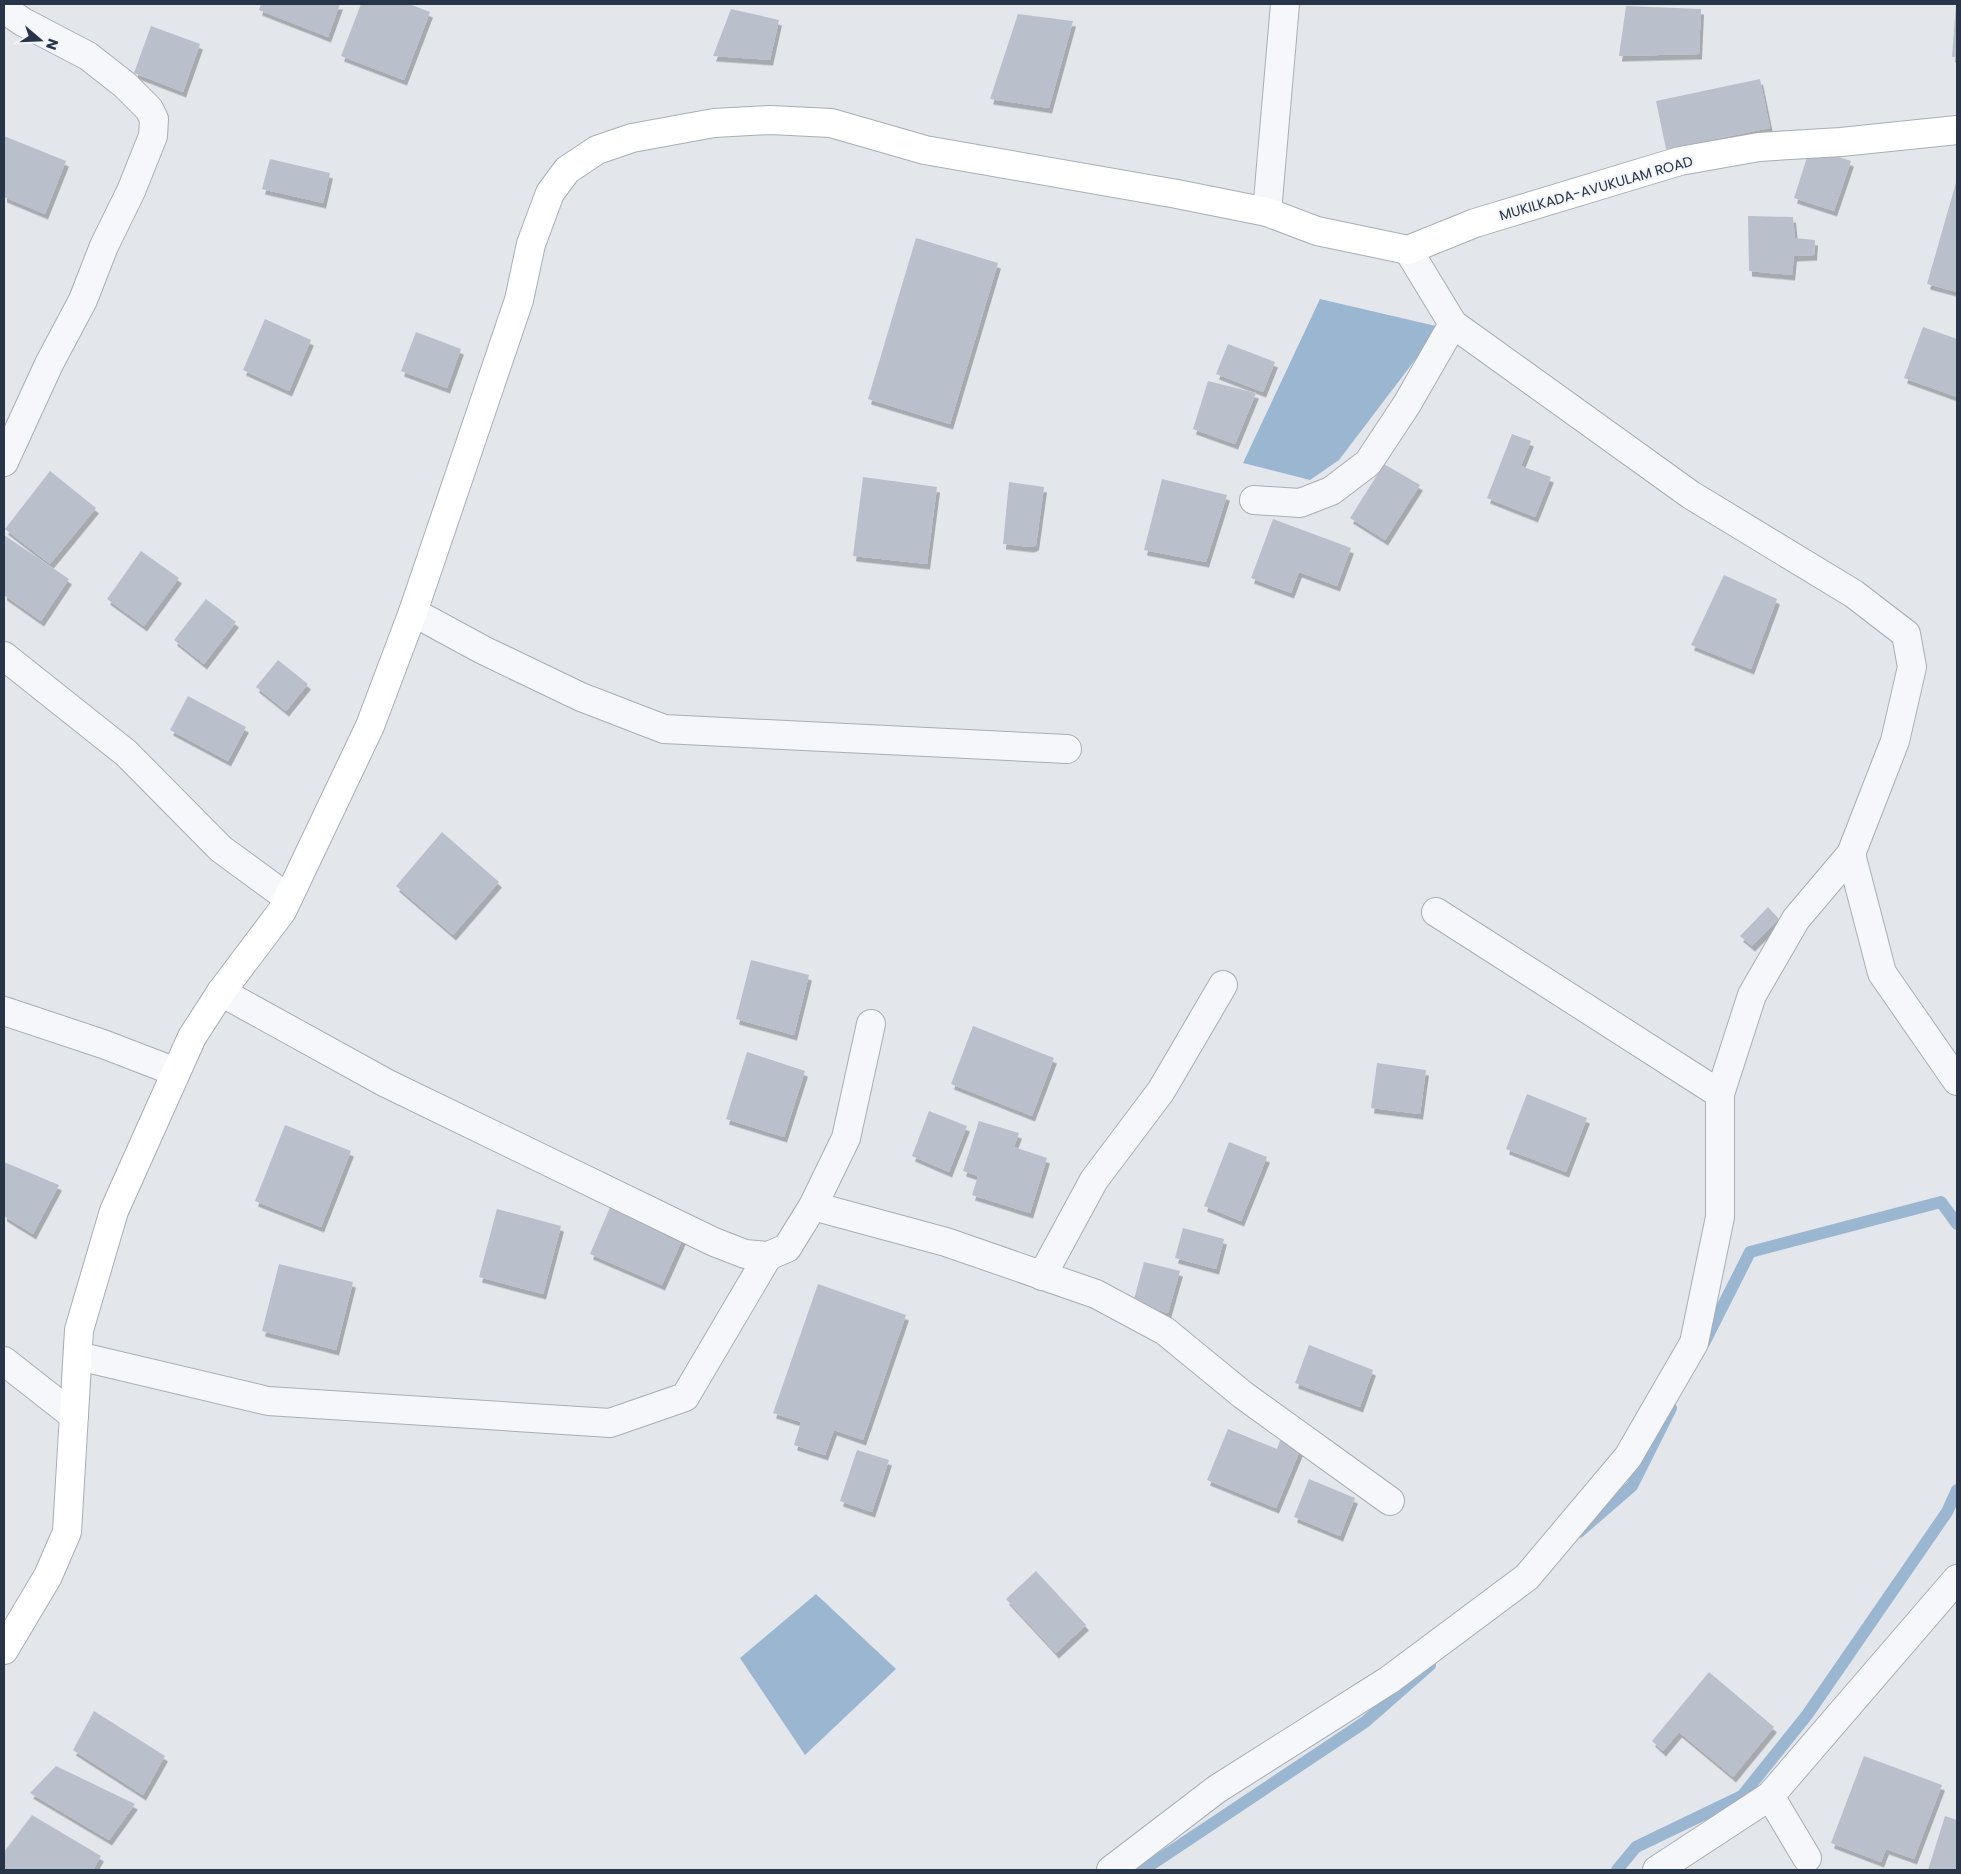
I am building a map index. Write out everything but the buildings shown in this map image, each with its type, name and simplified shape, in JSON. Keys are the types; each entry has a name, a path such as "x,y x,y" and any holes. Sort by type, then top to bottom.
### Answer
{"main road":[{"path":"4,1650 48,1576 66,1532 79,1330 114,1211 192,1037 221,992 282,911 370,726 413,612 519,300 532,244 550,193 568,170 597,150 632,138 714,123 770,120 831,123 925,150 1177,194 1267,212 1317,230 1408,250"},
{"name":"MUKILKADA-AVUKULAM ROAD","path":"1408,250 1475,223 1680,161 1759,146 1841,142 1957,130"}],"street":[{"path":"1267,212 1285,4"},
{"path":"4,9 23,22 88,56 125,85 149,109 154,119 153,136 131,191 104,246 83,300 49,364 4,462"},
{"path":"1111,1870 1217,1789 1389,1680 1527,1577 1628,1458 1694,1343 1720,1217 1720,1094 1752,995 1796,919 1851,854 1895,741 1912,667 1906,634 1854,594 1691,495 1453,324 1408,250"},
{"path":"1254,500 1300,503 1331,491 1368,463 1407,404 1453,324"},
{"path":"413,612 483,650 581,697 664,729 1066,749"},
{"path":"4,656 126,753 221,849 288,898"},
{"path":"1851,854 1882,973 1957,1081"},
{"path":"1436,912 1720,1094"},
{"path":"1042,1276 1094,1180 1161,1091 1223,985"},
{"path":"221,992 386,1083 714,1242 745,1254 768,1256 788,1248 813,1206 846,1138 871,1024"},
{"path":"4,1011 103,1044 176,1072"},
{"path":"813,1206 946,1242 1096,1294 1165,1331 1243,1395 1390,1501"},
{"path":"78,1356 268,1402 610,1423 685,1397 768,1256"},
{"path":"4,1361 74,1416"},
{"path":"1657,1870 1770,1796 1957,1579"},
{"path":"1770,1796 1807,1858"}],"water":[{"path":"1320,299 1440,327 1339,460 1310,480 1243,463"},
{"path":"816,1594 896,1669 805,1755 740,1658"}],"waterway":[{"path":"1704,1343 1750,1252 1941,1202 1957,1224"},
{"path":"1579,1532 1632,1486 1671,1408"},
{"path":"1617,1870 1636,1847 1742,1796 1807,1715 1947,1512 1957,1490"},
{"path":"1143,1870 1365,1722 1430,1665"}]}
